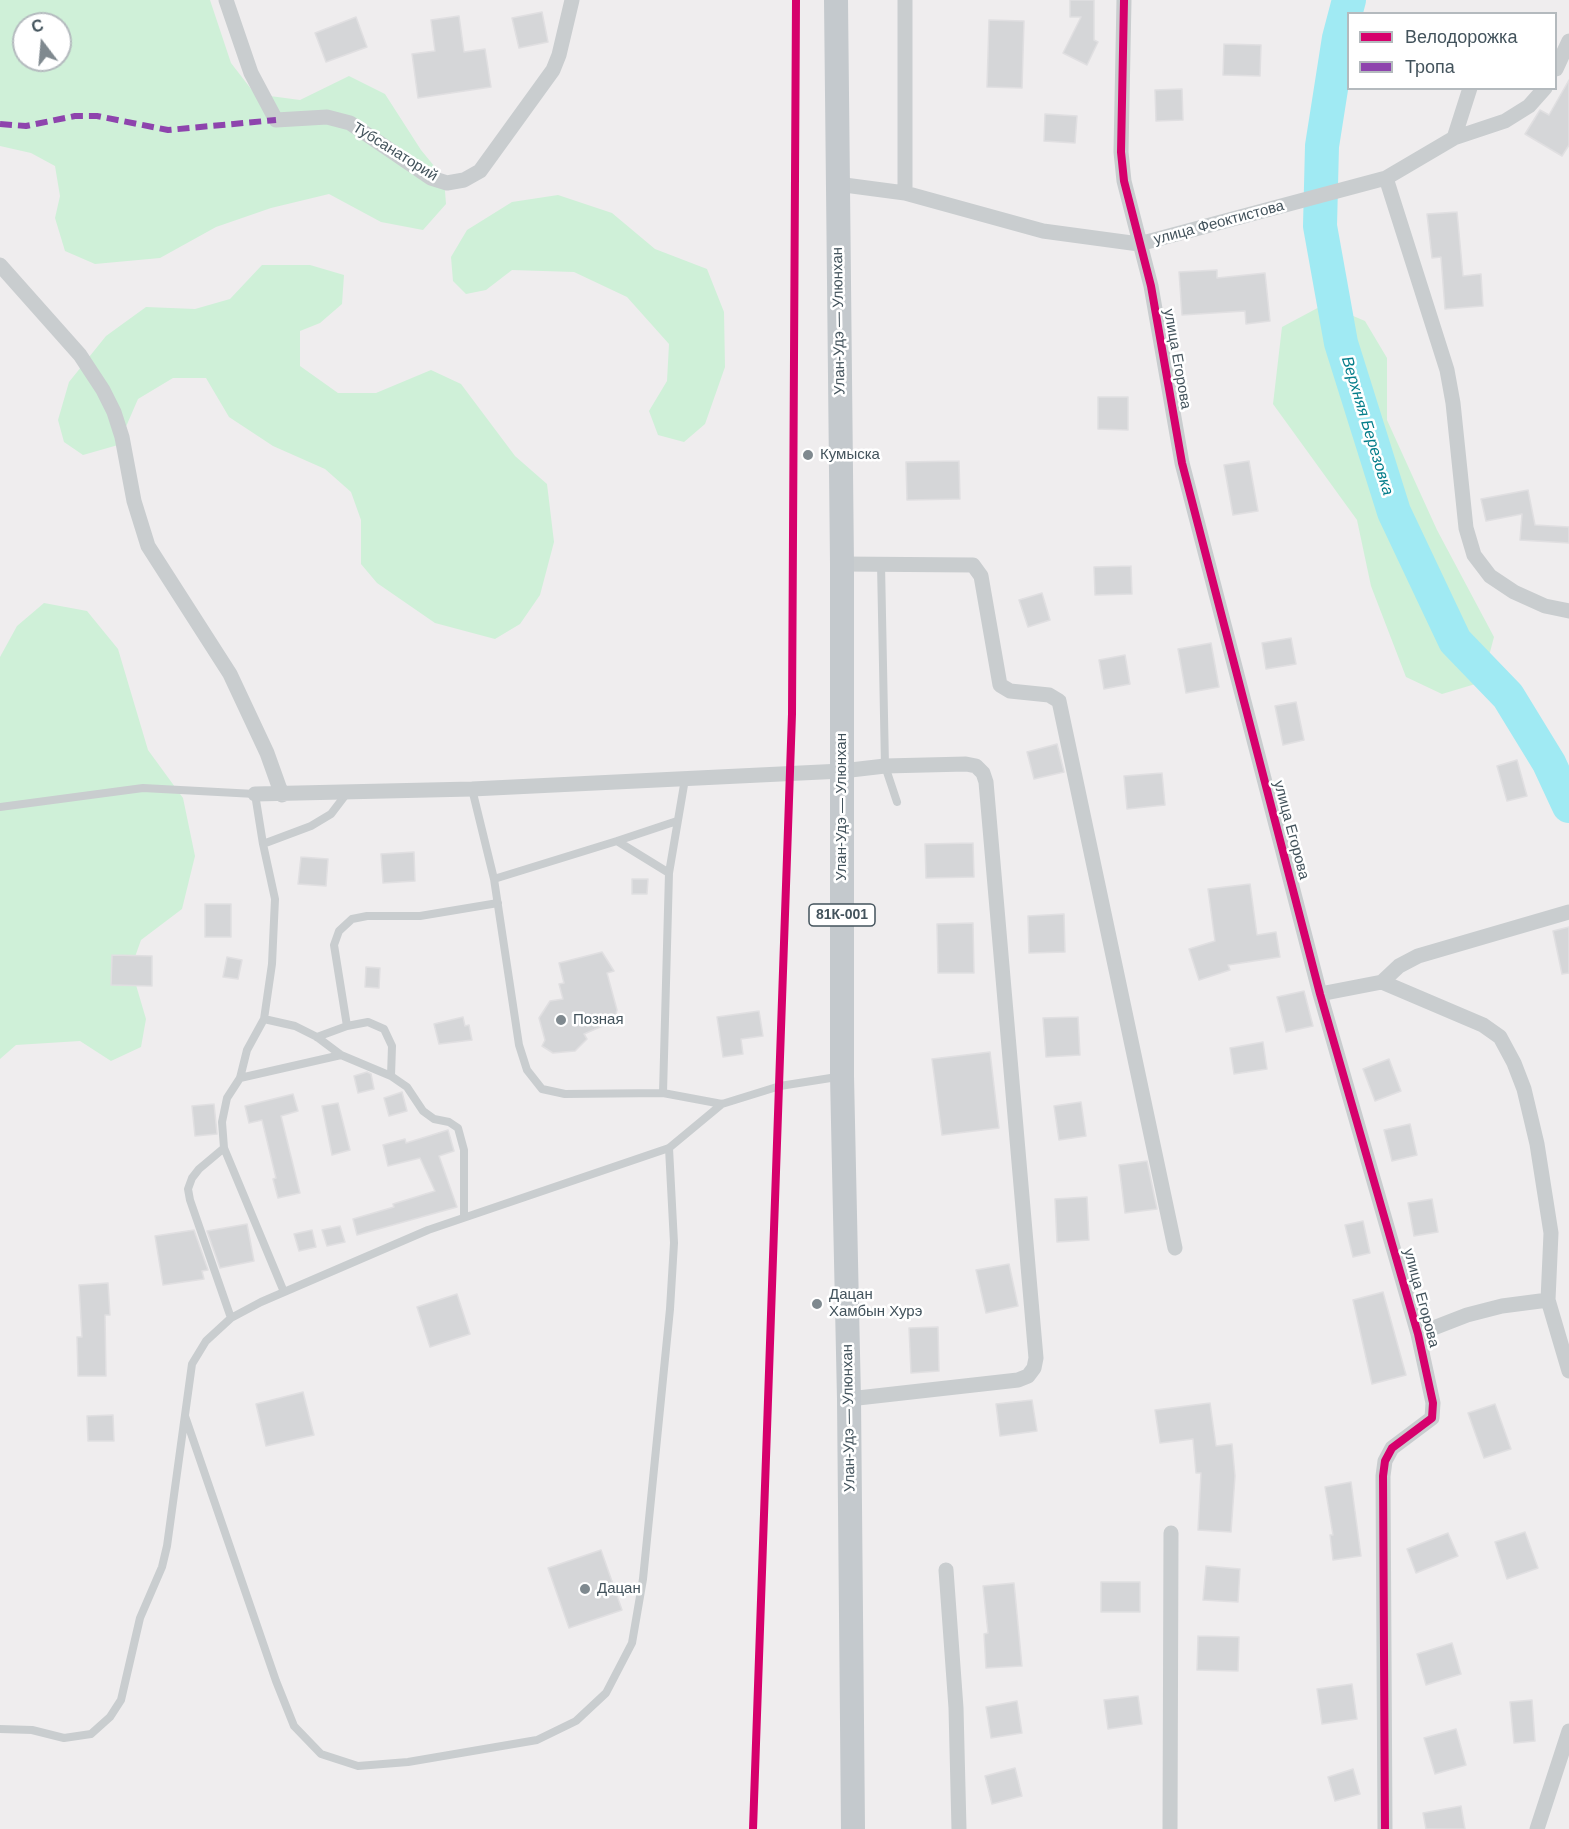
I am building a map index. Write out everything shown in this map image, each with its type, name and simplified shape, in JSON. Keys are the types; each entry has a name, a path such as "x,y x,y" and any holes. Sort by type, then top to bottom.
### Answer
{"main road":[{"name":"Улан-Удэ — Улюнхан","path":"836,0 842,564 842,1076 849,1399 853,1829"}],"street":[{"name":"Тубсанаторий","path":"226,0 251,73 276,120 327,117 350,123 431,178 447,183 464,180 480,171 553,70 559,55 572,0"},
{"path":"905,0 905,193"},
{"name":"улица Егорова","path":"1124,0 1121,152 1124,181 1151,286 1182,463 1320,994 1418,1334 1434,1403 1432,1418 1392,1448 1385,1461 1383,1476 1385,1829"},
{"path":"1557,67 1567,50"},
{"path":"1454,138 1469,90"},
{"name":"улица Феоктистова","path":"837,184 905,193 1043,231 1139,244 1386,178 1454,138 1505,121 1529,106 1543,90"},
{"path":"1386,178 1447,370 1453,403 1466,528 1474,555 1491,576 1514,592 1545,606 1569,611"},
{"path":"0,265 80,355 104,390 114,411 122,437 134,501 148,546 230,674 267,753 282,795"},
{"path":"842,564 973,566 981,576 1000,685 1010,691 1049,695 1059,701 1175,1248"},
{"path":"255,794 472,789 842,771 885,766 966,764 976,766 983,772 986,782 1036,1358 1034,1368 1028,1376 1018,1380 849,1399"},
{"path":"1320,994 1382,982 1399,966 1418,956 1569,912"},
{"path":"1382,982 1483,1025 1500,1037 1514,1063 1537,1144 1546,1192 1551,1233 1548,1300 1569,1371"},
{"path":"1418,1334 1494,1308 1548,1300"},
{"path":"1170,1829 1171,1533"},
{"path":"946,1570 956,1708 958,1829"},
{"path":"1537,1829 1569,1731"}],"lane":[{"path":"881,564 885,766 897,802"},
{"path":"663,1093 669,873 685,778"},
{"path":"0,807 143,788 255,794 274,899 272,963 264,1019 247,1050 240,1078 227,1098 222,1122 224,1148 284,1292"},
{"path":"472,789 494,879 519,1046 527,1070 542,1089 565,1094 663,1093 722,1104"},
{"path":"263,844 311,826 331,814 347,792"},
{"path":"494,879 677,821"},
{"path":"617,841 669,873"},
{"path":"347,1026 334,945 339,931 352,919 367,916 420,916 498,903"},
{"path":"264,1019 295,1026 317,1037 341,1056 391,1076 408,1088 423,1111 434,1119 450,1122 458,1128 464,1150 464,1216"},
{"path":"317,1037 347,1026 368,1023 384,1029 392,1046 391,1076"},
{"path":"240,1078 341,1056"},
{"path":"0,1729 32,1730 64,1738 92,1734 110,1717 122,1700 140,1618 162,1567 167,1546 192,1364 206,1341 231,1318 284,1292 464,1216 669,1148 722,1104 780,1086 842,1076"},
{"path":"224,1148 199,1169 188,1189 231,1318"},
{"path":"185,1416 276,1681 294,1726 321,1754 358,1766 408,1762 537,1740 576,1721 606,1693 632,1643 639,1600 670,1309 674,1243 669,1148"}],"green space":[{"path":"0,0 210,0 231,63 255,94 300,100 349,76 385,94 421,150 444,178 446,204 423,230 381,222 329,194 271,208 216,227 160,258 95,264 65,251 55,218 60,196 55,166 31,153 0,146"},
{"path":"558,195 612,213 655,249 707,269 724,312 725,367 705,424 684,442 658,435 649,411 667,381 669,344 627,297 574,272 512,270 486,290 466,294 453,281 451,257 467,230 512,202"},
{"path":"262,265 310,265 344,275 342,304 320,323 300,331 300,366 338,393 376,393 431,370 461,384 515,456 547,484 554,542 540,595 520,624 495,639 435,623 377,583 361,564 361,520 351,492 325,469 273,446 229,417 206,378 173,378 138,399 118,445 83,455 64,442 58,420 69,382 106,336 146,307 195,309 230,299"},
{"path":"1325,304 1365,321 1387,358 1387,420 1437,530 1494,637 1482,682 1442,694 1406,677 1371,586 1357,520 1273,404 1282,327"},
{"path":"44,603 87,611 118,649 148,750 183,798 195,856 182,909 141,940 131,968 146,1019 141,1047 111,1061 80,1041 16,1045 0,1059 0,657 17,626"}],"building":[{"path":"1070,0 1094,0 1094,40 1098,42 1087,65 1063,53 1081,17 1070,17"},
{"path":"542,12 548,42 519,48 512,18"},
{"path":"459,16 464,52 485,49 491,87 418,98 412,54 435,51 431,20"},
{"path":"356,17 367,47 326,62 315,33"},
{"path":"989,20 1024,21 1022,88 987,87"},
{"path":"1224,44 1261,45 1260,76 1223,75"},
{"path":"1569,80 1569,145 1562,156 1525,134 1540,110 1549,115"},
{"path":"1182,89 1183,120 1156,121 1155,90"},
{"path":"1045,114 1077,116 1075,143 1044,141"},
{"path":"1457,212 1463,276 1481,274 1483,306 1445,309 1441,257 1432,258 1427,214"},
{"path":"1217,270 1217,278 1265,273 1270,321 1246,324 1245,311 1182,315 1179,272"},
{"path":"1098,397 1128,397 1128,430 1098,429"},
{"path":"959,461 960,499 907,500 906,462"},
{"path":"1249,461 1258,511 1233,515 1224,465"},
{"path":"1528,490 1535,525 1569,527 1569,543 1520,540 1522,514 1486,521 1481,499"},
{"path":"1131,566 1132,594 1095,595 1094,567"},
{"path":"1042,593 1050,620 1028,627 1019,600"},
{"path":"1291,638 1296,664 1266,669 1262,643"},
{"path":"1211,643 1219,687 1186,693 1178,649"},
{"path":"1125,655 1130,684 1104,689 1099,660"},
{"path":"1296,702 1304,740 1283,745 1275,706"},
{"path":"1057,744 1064,772 1034,779 1027,752"},
{"path":"1517,760 1527,796 1507,801 1497,766"},
{"path":"1162,773 1165,805 1127,809 1124,776"},
{"path":"973,843 974,877 926,878 925,844"},
{"path":"414,852 415,881 383,883 381,854"},
{"path":"301,857 328,859 326,886 298,884"},
{"path":"632,879 648,879 647,894 632,894"},
{"path":"1250,884 1257,935 1276,932 1280,957 1228,965 1230,970 1199,980 1189,949 1215,941 1208,889"},
{"path":"205,904 231,904 231,937 205,937"},
{"path":"1064,914 1065,952 1029,953 1028,916"},
{"path":"973,923 974,973 938,973 937,924"},
{"path":"1569,927 1569,973 1562,974 1553,931"},
{"path":"602,952 614,971 607,973 617,1010 614,1021 584,1034 587,1039 575,1051 553,1053 542,1046 545,1040 539,1018 550,1001 563,999 559,984 564,983 559,963"},
{"path":"112,955 152,956 152,986 111,985"},
{"path":"227,957 242,960 238,979 223,977"},
{"path":"366,967 380,968 379,988 365,987"},
{"path":"1304,991 1313,1026 1286,1032 1277,997"},
{"path":"759,1011 763,1036 741,1039 743,1054 723,1057 717,1017"},
{"path":"463,1017 465,1026 469,1025 472,1040 439,1044 434,1024"},
{"path":"1078,1017 1080,1055 1046,1057 1043,1018"},
{"path":"1263,1042 1267,1069 1234,1074 1230,1048"},
{"path":"990,1052 999,1128 942,1135 932,1059"},
{"path":"1389,1059 1401,1091 1375,1101 1363,1069"},
{"path":"367,1072 371,1074 374,1089 358,1093 354,1076"},
{"path":"402,1092 407,1111 389,1116 384,1098"},
{"path":"293,1094 298,1111 281,1116 300,1193 278,1198 273,1179 276,1178 262,1120 249,1123 245,1106"},
{"path":"1081,1102 1086,1136 1059,1140 1054,1106"},
{"path":"338,1103 350,1150 332,1155 322,1106"},
{"path":"214,1104 217,1134 195,1136 192,1106"},
{"path":"1410,1124 1417,1155 1392,1161 1384,1130"},
{"path":"448,1130 454,1151 439,1156 457,1207 357,1235 353,1219 394,1207 393,1204 435,1191 420,1158 388,1166 383,1145 405,1139 406,1143"},
{"path":"1147,1161 1157,1209 1125,1213 1119,1165"},
{"path":"1087,1197 1089,1240 1057,1242 1055,1199"},
{"path":"1432,1199 1438,1232 1414,1236 1408,1203"},
{"path":"1363,1221 1370,1253 1353,1257 1345,1225"},
{"path":"247,1224 254,1261 220,1268 207,1231"},
{"path":"340,1226 345,1242 327,1246 322,1230"},
{"path":"194,1230 208,1270 202,1271 204,1279 163,1285 155,1236"},
{"path":"312,1230 316,1247 299,1251 294,1234"},
{"path":"1009,1264 1018,1306 986,1313 976,1270"},
{"path":"108,1283 110,1315 105,1315 106,1376 78,1376 77,1337 82,1337 79,1285"},
{"path":"1383,1292 1406,1375 1372,1384 1353,1300"},
{"path":"457,1294 470,1334 430,1347 417,1307"},
{"path":"938,1327 939,1371 911,1373 909,1328"},
{"path":"303,1392 314,1435 266,1446 256,1404"},
{"path":"1032,1400 1037,1431 1000,1436 996,1404"},
{"path":"1210,1403 1216,1446 1232,1444 1235,1476 1231,1532 1198,1530 1201,1473 1196,1473 1193,1439 1160,1443 1155,1410"},
{"path":"1495,1404 1511,1449 1484,1458 1468,1413"},
{"path":"113,1415 114,1441 88,1441 87,1416"},
{"path":"1351,1482 1361,1556 1333,1560 1330,1535 1333,1535 1325,1487"},
{"path":"1525,1532 1538,1568 1507,1579 1495,1542"},
{"path":"1448,1533 1458,1556 1416,1573 1407,1549"},
{"name":"Дацан","path":"601,1550 622,1610 569,1628 548,1568"},
{"path":"1206,1566 1240,1569 1238,1602 1203,1600"},
{"path":"1101,1582 1140,1582 1140,1612 1101,1612"},
{"path":"1014,1583 1022,1666 986,1668 984,1634 988,1633 983,1586"},
{"path":"1198,1636 1239,1637 1238,1671 1197,1670"},
{"path":"1452,1643 1461,1674 1426,1685 1417,1654"},
{"path":"1352,1684 1357,1719 1322,1724 1317,1689"},
{"path":"1138,1696 1142,1724 1108,1729 1104,1700"},
{"path":"1532,1700 1535,1741 1514,1743 1510,1702"},
{"path":"1017,1701 1022,1733 991,1738 986,1707"},
{"path":"1456,1729 1466,1765 1435,1774 1424,1738"},
{"path":"1015,1768 1022,1796 992,1804 985,1776"},
{"path":"1353,1769 1360,1794 1335,1801 1328,1777"},
{"path":"1461,1806 1465,1829 1426,1829 1423,1813"}],"waterway":[{"name":"Верхняя Березовка","path":"1349,0 1339,38 1322,146 1320,226 1341,343 1394,512 1455,641 1508,696 1549,763 1569,806"}],"marked path":[{"path":"0,124 26,126 75,116 97,116 168,130 276,120"}],"cycle path":[{"path":"753,1829 792,714 796,0"},
{"path":"1124,0 1121,152 1124,181 1151,286 1182,463 1320,994 1418,1334 1433,1403 1432,1418 1392,1448 1385,1461 1383,1476 1385,1829"}],"place":[{"name":"Кумыска","path":"808,455"},
{"name":"Позная","path":"561,1020"},
{"name":"Дацан Хамбын Хурэ","path":"817,1304"},
{"name":"Дацан","path":"585,1589"}]}
